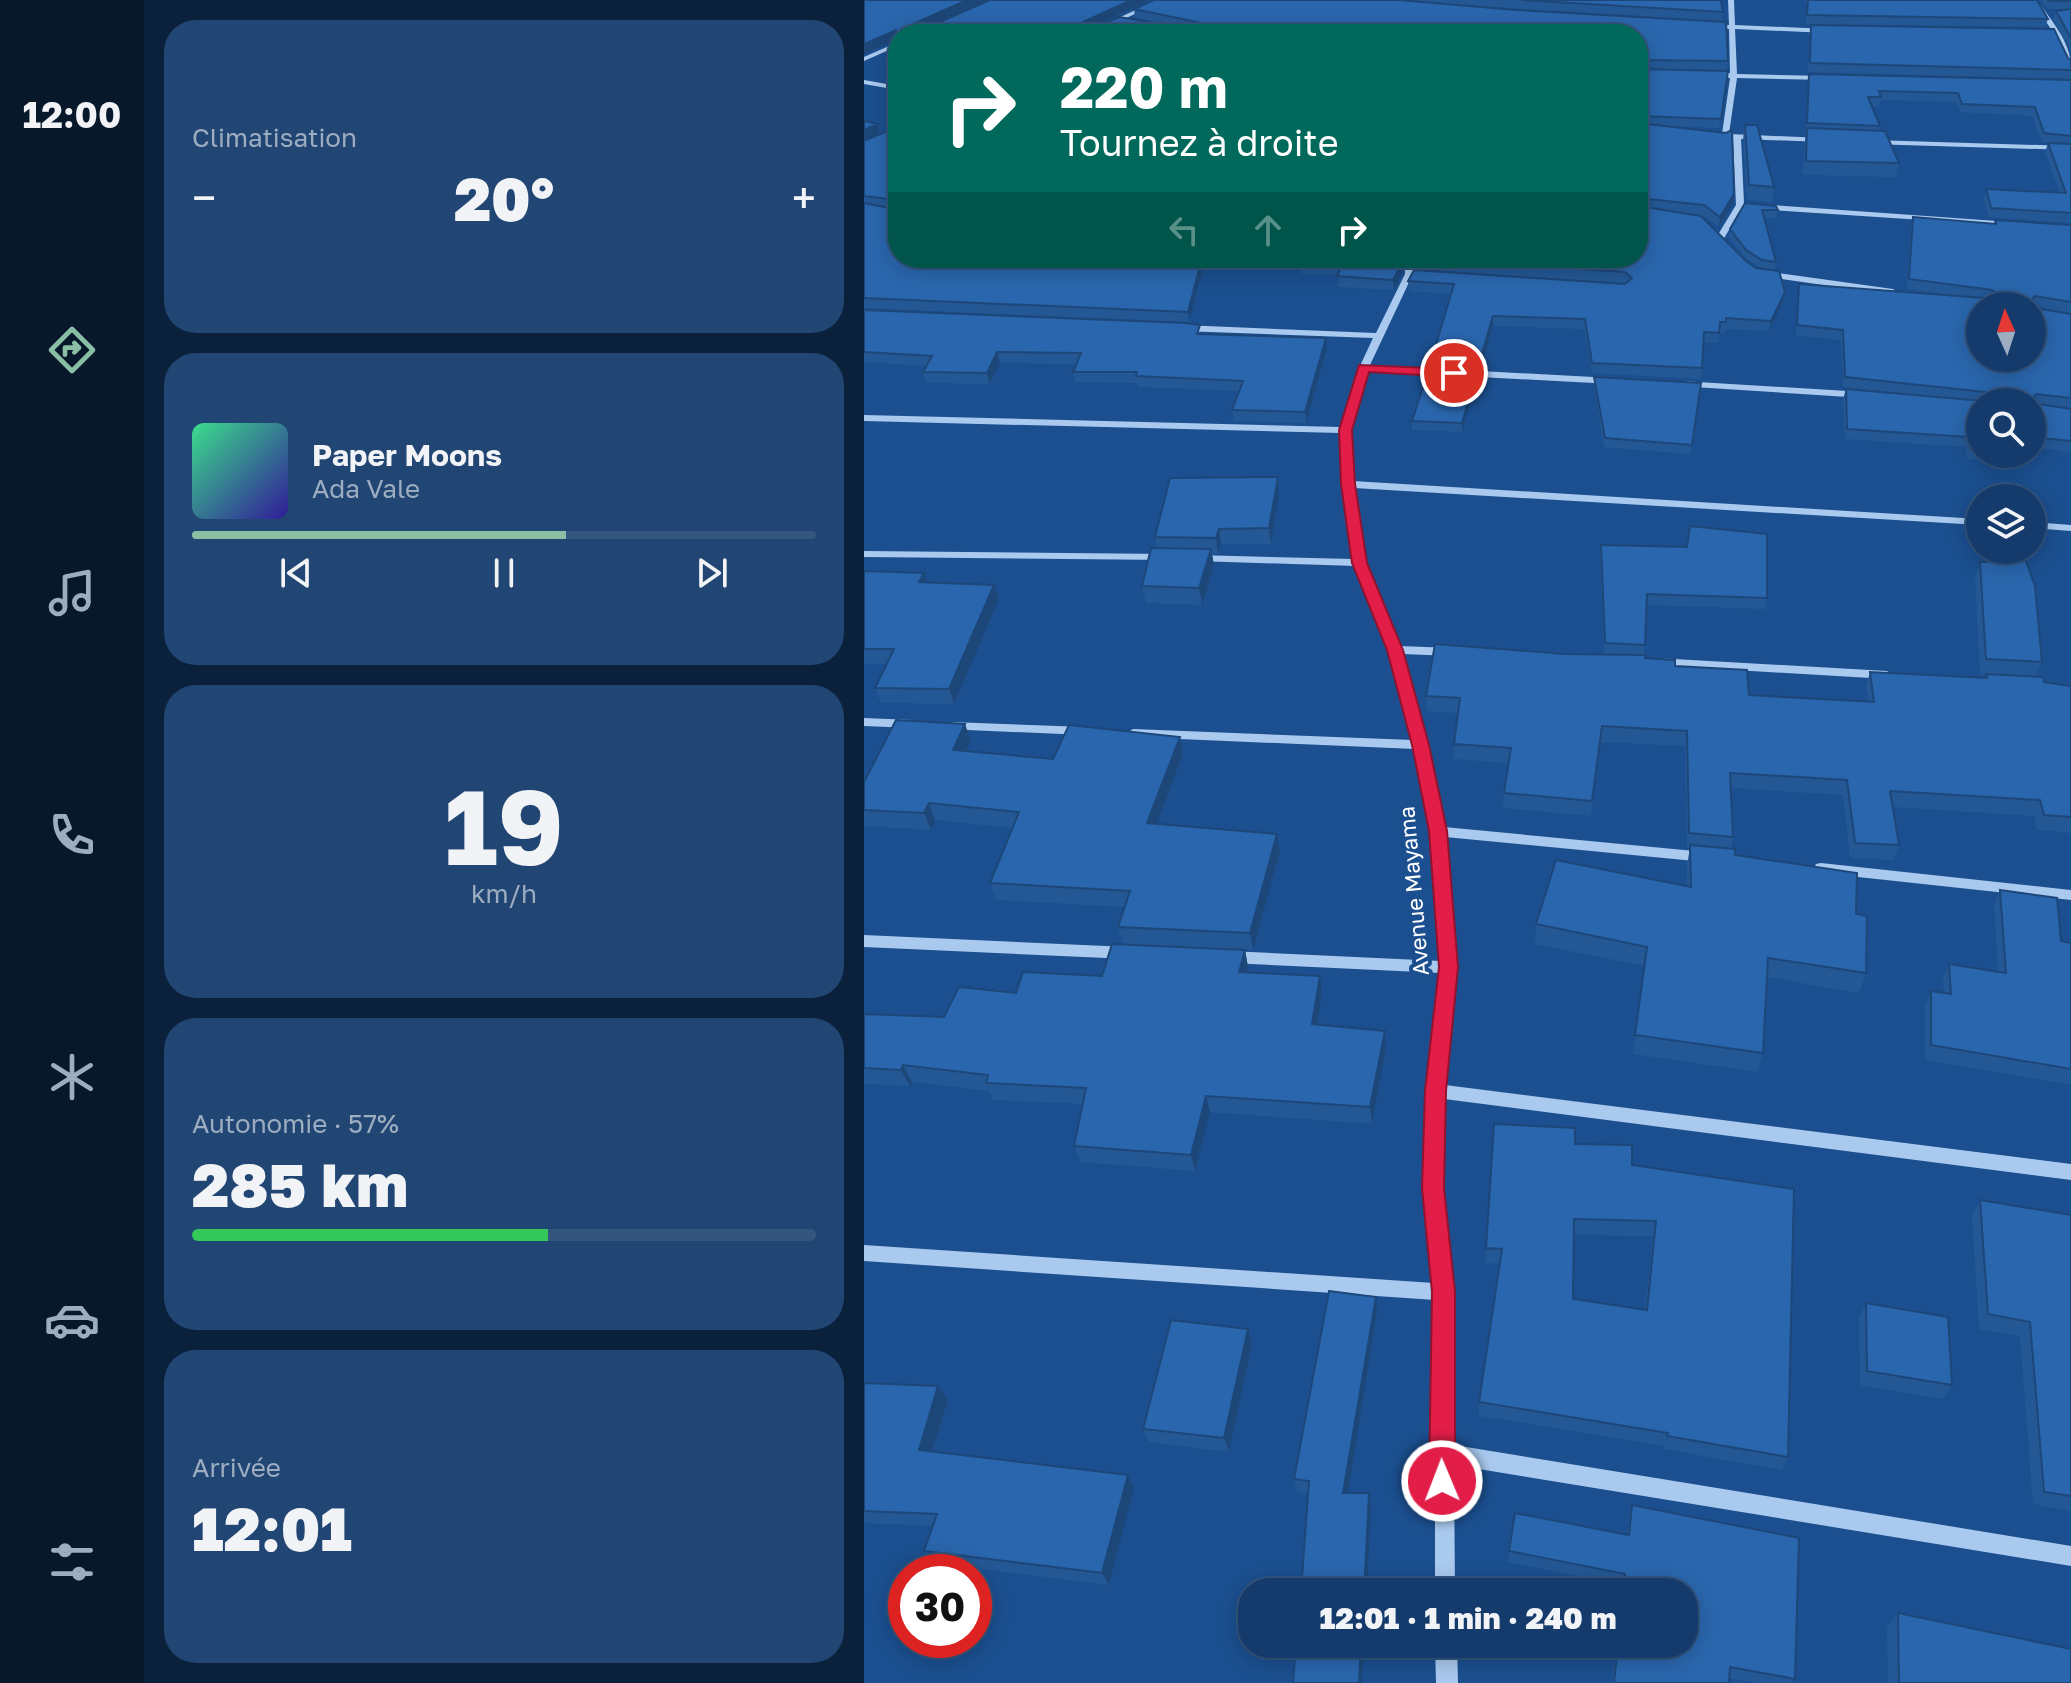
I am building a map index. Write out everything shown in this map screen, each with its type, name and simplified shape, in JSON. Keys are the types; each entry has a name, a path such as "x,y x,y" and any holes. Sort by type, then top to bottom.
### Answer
{"street":[{"path":"1111,24 1162,0"},
{"path":"1725,137 1734,75 1731,0"},
{"path":"2034,0 2056,32 2070,63"},
{"path":"2045,14 2058,14"},
{"path":"1120,20 1135,22"},
{"path":"1693,26 1842,32"},
{"path":"2041,32 2056,32"},
{"path":"864,59 888,48"},
{"path":"1702,74 1841,78"},
{"path":"864,82 888,86"},
{"path":"1711,136 1839,140"},
{"path":"1720,238 1740,205 1737,137"},
{"path":"1868,141 2071,148"},
{"path":"1740,205 2024,225"},
{"path":"1711,226 1728,250"},
{"path":"1746,268 1758,273 1905,294"},
{"name":"Avenue Mayama","path":"1413,269 1364,368 1345,430 1348,484 1359,563 1395,650 1421,745 1438,831 1449,967 1436,1091 1433,1188 1444,1292 1441,1453 1445,1578"},
{"path":"1171,328 1381,336"},
{"path":"1364,368 1630,382"},
{"path":"1661,383 1876,396"},
{"path":"864,418 1345,430"},
{"path":"1348,484 1966,521"},
{"path":"2046,526 2071,528"},
{"path":"864,554 1359,563"},
{"path":"1395,650 1474,653"},
{"path":"1649,662 1900,676"},
{"path":"864,722 923,725"},
{"path":"939,725 1094,732"},
{"path":"1125,733 1421,745"},
{"path":"1438,831 1722,859"},
{"path":"1800,866 2071,895"},
{"path":"864,941 1148,954"},
{"path":"1212,956 1449,967"},
{"path":"1436,1091 2071,1172"},
{"path":"864,1253 1444,1292"},
{"path":"1441,1453 2071,1556"},
{"path":"1446,1658 1447,1683"}],"building":[{"path":"864,0 967,0 914,24 888,24 888,34 864,44"},
{"path":"990,0 1131,0 1081,23 935,24"},
{"path":"1154,0 1399,0 1726,22 1728,61 1648,60 1648,24 1202,24 1134,9"},
{"path":"1521,0 1721,0 1723,12"},
{"path":"1808,0 2037,0 2048,19 1807,15"},
{"path":"2071,9 2071,38 2056,11"},
{"path":"1119,17 1162,24 1102,24"},
{"path":"1811,25 2054,29 2071,60 2071,70 1810,63"},
{"path":"1648,69 1728,71 1721,119 1648,116"},
{"path":"1809,74 2071,80 2071,136 2044,133 2035,107 1962,104 1958,93 1879,91 1881,97 1868,97 1880,126 1807,123"},
{"path":"864,121 877,124 864,130"},
{"path":"1648,124 1726,133 1732,130 1734,194 1720,217 1704,205 1648,199"},
{"path":"1745,125 1757,125 1774,187 1749,185"},
{"path":"1807,128 1885,131 1899,163 1806,161"},
{"path":"888,131 888,199 864,196 864,141"},
{"path":"2048,143 2071,144 2071,213 1991,208 1986,189 2066,193"},
{"path":"864,203 888,208 888,268 1199,268 1188,312 864,298"},
{"path":"1745,203 1776,206 1778,210 1762,210 1776,262 1762,260 1746,250 1730,229"},
{"path":"1648,208 1701,216 1746,261 1756,268 1779,271 1785,292 1771,321 1726,318 1726,322 1720,322 1719,333 1704,332 1702,368 1592,363 1585,319 1493,316 1481,357 1433,355 1454,284 1408,281 1414,270 1625,284 1632,278 1625,272 1561,268 1648,268"},
{"path":"1913,217 1996,224 1995,220 2071,225 2071,302 2046,298 2046,292 1992,290 1909,279"},
{"path":"1341,268 1399,268 1393,280 1337,276"},
{"path":"1799,284 1966,297 1966,372 2046,372 2046,310 2071,314 2071,398 2046,395 2046,388 1966,390 1845,377 1843,330 1797,325"},
{"path":"864,310 1185,323 1200,325 1197,334 1326,338 1305,412 1232,410 1243,381 1136,376 1137,372 1073,372 1081,353 997,352 987,373 923,372 932,356 864,352"},
{"path":"1429,369 1477,371 1462,423 1412,421"},
{"path":"1594,377 1701,383 1692,445 1605,438"},
{"path":"1846,389 1966,400 1966,437 1847,429"},
{"path":"2046,405 2071,409 2071,441 2046,438"},
{"path":"1278,477 1269,528 1219,529 1216,538 1155,537 1170,478"},
{"path":"1690,526 1767,534 1767,598 1647,594 1645,645 1605,643 1601,545 1687,547"},
{"path":"1151,548 1211,549 1199,588 1142,586"},
{"path":"1980,564 2027,564 2035,586 2042,662 1986,659"},
{"path":"864,571 924,573 919,582 994,585 949,689 875,688 894,649 864,649"},
{"path":"1435,644 1565,654 1645,655 1645,658 1675,660 1675,666 1747,670 1749,695 1874,702 1870,672 1987,678 1986,674 2043,677 2044,682 2071,686 2071,817 2044,815 2040,800 1890,791 1899,845 1855,843 1847,780 1730,773 1733,837 1689,833 1687,731 1602,726 1592,801 1504,793 1511,748 1454,744 1460,698 1426,696"},
{"path":"896,720 965,724 953,750 1053,759 1069,725 1180,737 1147,823 1277,834 1250,933 1118,927 1130,891 990,883 1019,812 929,803 924,813 864,810 864,782"},
{"path":"1690,845 1735,849 1735,855 1857,873 1856,914 1867,916 1866,973 1768,958 1763,1053 1635,1035 1647,947 1536,924 1556,860 1691,887"},
{"path":"2000,890 2057,898 2061,941 2071,943 2071,1069 1931,1045 1931,991 1951,994 1949,964 2006,973"},
{"path":"1112,944 1245,950 1239,972 1320,976 1312,1024 1385,1031 1370,1107 1206,1096 1191,1155 1074,1146 1086,1088 986,1083 988,1075 903,1065 901,1070 864,1068 864,1014 944,1017 959,987 1016,993 1023,972 1102,976"},
{"path":"1494,1124 1575,1128 1575,1144 1632,1145 1632,1165 1794,1189 1788,1457 1667,1436 1668,1433 1479,1402 1502,1249 1486,1248","holes":["1574,1219 1656,1221 1647,1310 1573,1299"]},
{"path":"1980,1200 2071,1215 2071,1496 2044,1492 2030,1322 1988,1314"},
{"path":"1329,1291 1376,1297 1343,1493 1369,1493 1365,1578 1302,1578 1309,1481 1294,1479"},
{"path":"1866,1303 1948,1317 1952,1385 1867,1371"},
{"path":"1171,1320 1248,1329 1224,1438 1143,1429"},
{"path":"864,1383 938,1386 919,1450 1128,1475 1102,1573 992,1559 992,1554 924,1551 937,1514 864,1511"},
{"path":"1632,1505 1799,1538 1795,1679 1730,1667 1729,1683 1614,1683 1617,1658 1698,1658 1698,1578 1625,1578 1625,1574 1509,1551 1515,1513 1629,1535"},
{"path":"1898,1613 2071,1649 2071,1683 1899,1683"},
{"path":"1295,1658 1360,1658 1359,1683 1293,1683"}],"route":[{"path":"1442,1481 1444,1292 1433,1188 1436,1091 1449,967 1438,831 1421,745 1395,650 1359,563 1348,484 1345,430 1364,368 1454,373"}]}
